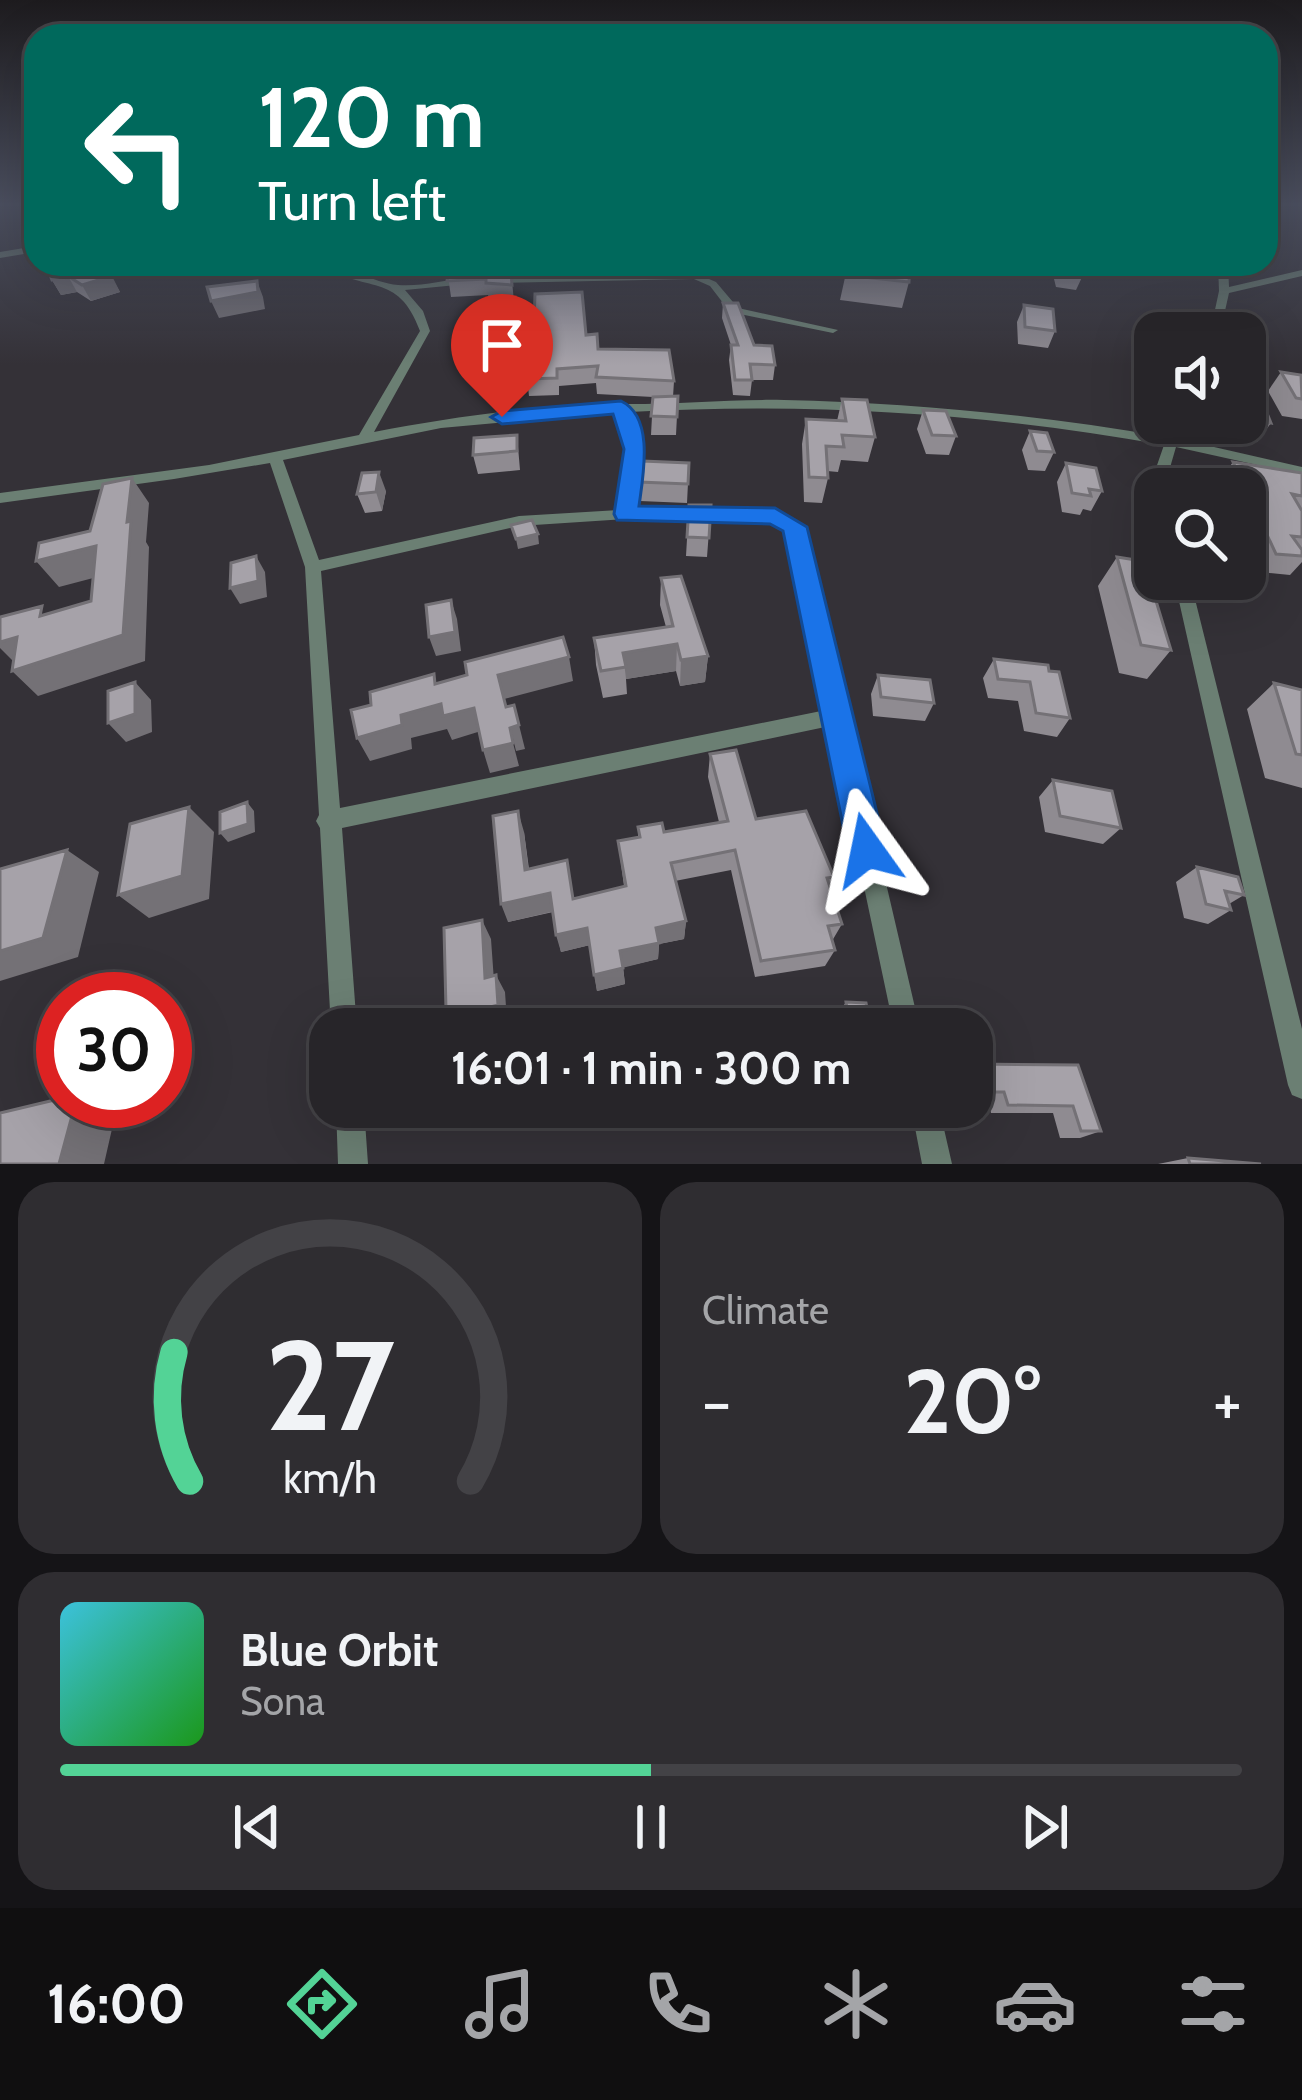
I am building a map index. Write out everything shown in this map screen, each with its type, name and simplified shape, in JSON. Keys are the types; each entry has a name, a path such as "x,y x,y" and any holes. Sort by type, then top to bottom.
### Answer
{"street":[{"path":"1224,291 1302,273"},
{"path":"349,276 397,288 514,276"},
{"path":"695,276 713,284 734,310 833,330"},
{"path":"1220,312 1223,276"},
{"path":"365,436 425,331 417,303 397,288"},
{"path":"621,407 635,449 626,514"},
{"path":"0,498 275,458 365,436 462,421 621,407 854,408 1093,425 1134,434"},
{"path":"1182,444 1302,471"},
{"path":"275,458 313,567 342,1008"},
{"path":"313,567 519,520 626,514 775,516 795,527 902,1008"},
{"path":"1187,600 1302,1085"},
{"path":"327,821 837,716"},
{"path":"351,1128 353,1164"},
{"path":"929,1128 937,1164"}],"building":[{"path":"68,276 112,276 82,285"},
{"path":"448,276 511,276 512,285 486,283 486,279 447,281"},
{"path":"854,276 909,276 909,282"},
{"path":"257,281 258,292 211,301 207,287"},
{"path":"582,292 586,335 597,334 598,349 669,350 674,381 596,377 598,366 557,369 557,378 527,379 525,360 544,359 540,321 534,321 535,294"},
{"path":"723,303 738,303 754,345 772,346 775,365 750,364 752,380 735,380 731,345 738,345"},
{"path":"1024,305 1053,309 1055,331 1025,327"},
{"path":"1281,372 1301,375 1302,399 1296,398"},
{"path":"678,396 677,417 651,416 653,397"},
{"path":"842,399 867,400 875,437 842,435 844,447 826,446 828,478 809,477 806,419 846,421"},
{"path":"923,410 946,411 956,436 932,435"},
{"path":"1030,431 1047,433 1054,452 1037,451"},
{"path":"517,435 517,451 473,455 474,438"},
{"path":"642,461 689,463 688,484 639,482"},
{"path":"1233,462 1302,473 1302,496 1292,494 1302,511 1302,537 1292,536 1302,556 1276,554 1266,533 1266,468 1236,468"},
{"path":"1066,463 1096,468 1102,491 1089,489 1091,496 1072,493"},
{"path":"379,472 376,492 357,494 362,473"},
{"path":"132,478 123,635 12,671 17,637 0,642 0,617 42,606 40,616 91,601 96,546 36,561 39,543 90,531 103,484"},
{"path":"689,505 711,505 709,538 687,537"},
{"path":"532,520 538,534 516,539 511,525"},
{"path":"256,556 258,581 230,588 231,563"},
{"path":"1117,557 1134,560 1134,600 1156,600 1171,650 1141,645"},
{"path":"681,576 708,656 681,660 677,644 623,653 626,667 601,671 594,638 673,626 661,578"},
{"path":"451,600 455,632 429,637 426,605"},
{"path":"563,637 569,657 498,675 506,707 514,705 519,725 510,728 513,743 483,750 474,708 443,716 441,704 401,715 402,725 357,738 351,710 371,705 370,692 434,674 435,684 467,675 465,662"},
{"path":"994,659 1048,665 1049,671 1059,672 1070,718 1036,713 1030,682 998,679"},
{"path":"878,675 930,680 934,703 881,697"},
{"path":"135,682 135,714 108,723 108,691"},
{"path":"1274,683 1302,690 1302,755 1296,754"},
{"path":"736,750 756,819 806,811 834,877 827,878 842,924 828,926 835,950 761,961 735,850 671,863 686,921 656,928 659,943 620,951 623,968 594,975 587,928 556,935 550,893 501,904 493,816 518,811 525,870 567,860 573,899 626,886 618,841 640,837 638,827 662,823 664,832 728,821 710,754"},
{"path":"1053,780 1112,791 1121,828 1060,816"},
{"path":"247,802 248,824 220,833 220,812"},
{"path":"189,807 182,876 118,895 130,824"},
{"path":"67,850 43,938 0,951 0,869"},
{"path":"1197,867 1238,877 1244,895 1225,891 1231,910 1206,904"},
{"path":"482,920 485,978 496,975 498,1005 446,1008 444,928"},
{"path":"846,1002 866,1003 867,1008 847,1008"},
{"path":"993,1064 1078,1065 1101,1131 1081,1131 1073,1106 1008,1105 1004,1092 993,1092"},
{"path":"36,1104 36,1128 69,1128 59,1164 0,1164 0,1113"},
{"path":"1188,1158 1261,1164 1190,1164"}],"route":[{"path":"502,417 621,407 635,449 626,514 775,516 795,527 867,850"}]}
